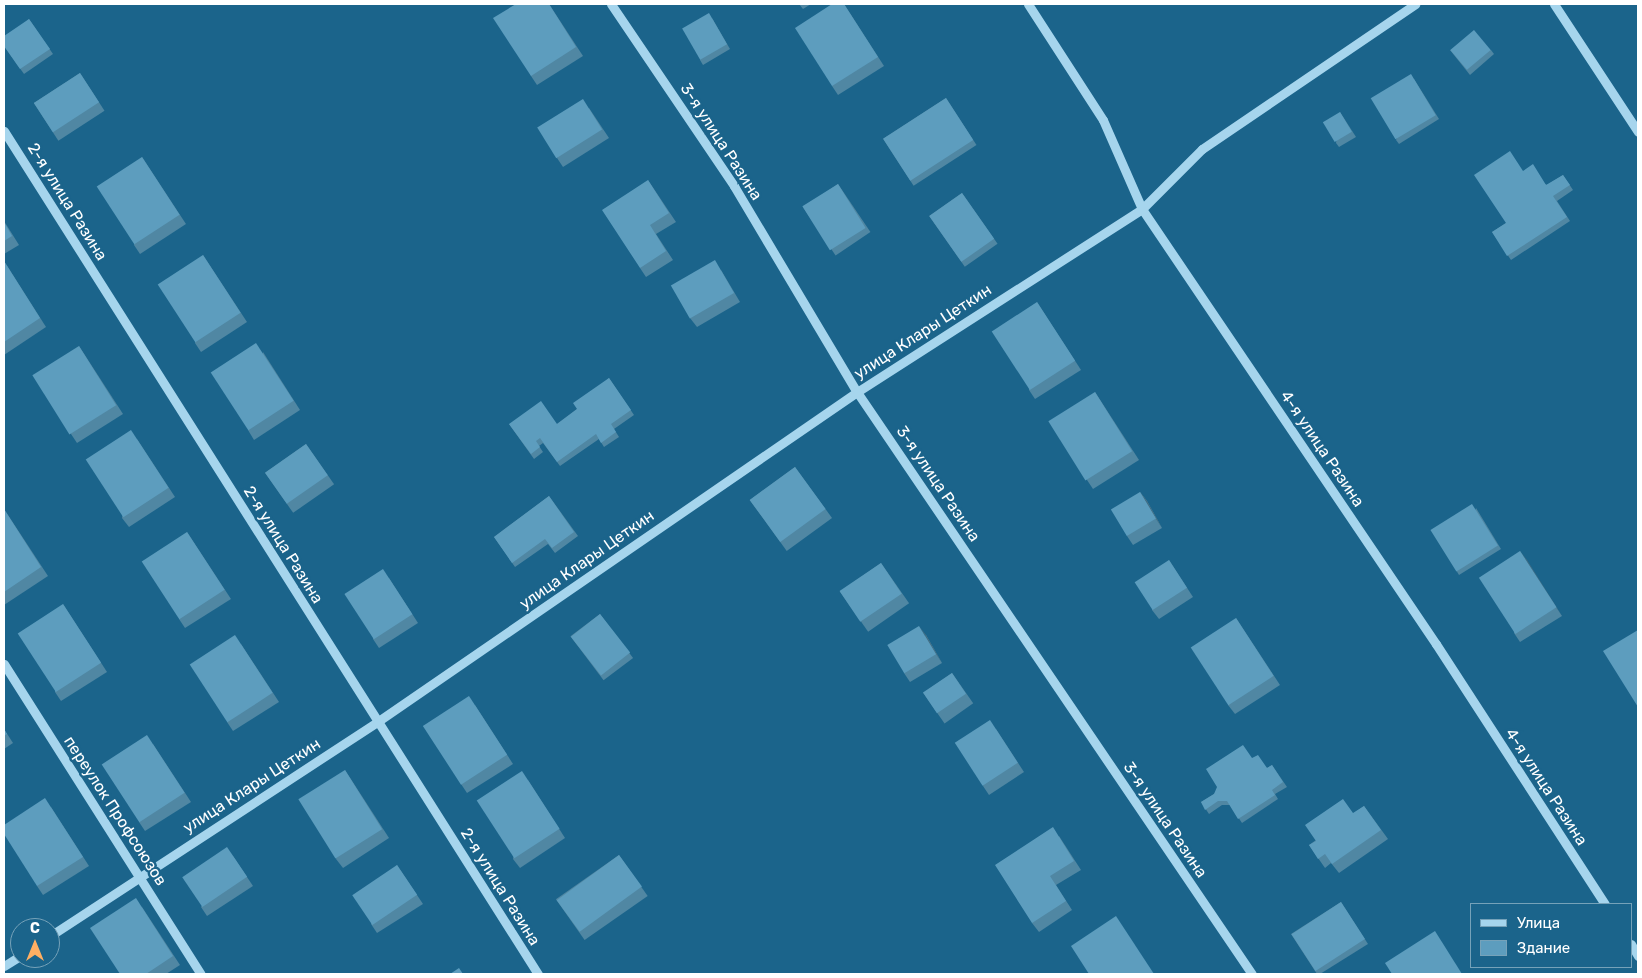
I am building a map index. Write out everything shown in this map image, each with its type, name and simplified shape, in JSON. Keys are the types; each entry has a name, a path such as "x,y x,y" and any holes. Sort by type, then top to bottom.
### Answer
{"street":[{"name":"3-я улица Разина","path":"611,4 734,186 857,392 1252,974"},
{"name":"4-я улица Разина","path":"1028,4 1103,120 1142,209 1436,644 1604,903"},
{"name":"улица Клары Цеткин","path":"60,929 378,722 857,392 1142,209 1202,149 1415,4"},
{"path":"1554,4 1638,132"},
{"name":"2-я улица Разина","path":"4,130 538,974"},
{"name":"переулок Профсоюзов","path":"4,664 201,974"}],"building":[{"path":"516,4 549,4 576,47 531,76 493,18"},
{"path":"832,4 844,4 878,57 832,86 795,28"},
{"path":"709,13 727,44 700,60 682,28"},
{"path":"29,19 50,49 20,69 4,46 4,36"},
{"path":"1474,30 1491,50 1467,70 1450,50"},
{"path":"80,73 99,102 53,132 34,103"},
{"path":"1411,74 1436,115 1395,139 1371,98"},
{"path":"946,98 973,140 910,181 883,139"},
{"path":"583,99 602,130 556,158 537,128"},
{"path":"1340,112 1352,132 1335,142 1323,122"},
{"path":"1510,151 1523,171 1533,164 1546,185 1563,175 1570,185 1553,196 1567,217 1507,256 1492,232 1506,223 1474,175"},
{"path":"142,157 180,215 134,244 97,186"},
{"path":"648,180 669,213 650,225 666,251 640,268 602,210"},
{"path":"838,184 866,228 830,250 802,206"},
{"path":"962,193 994,239 961,262 929,216"},
{"path":"4,222 12,236 4,241"},
{"path":"203,255 241,313 195,342 158,284"},
{"path":"715,260 734,293 690,318 671,286"},
{"path":"4,261 40,318 4,342"},
{"path":"1037,302 1075,361 1030,390 992,331"},
{"path":"256,343 294,401 248,430 211,372"},
{"path":"79,346 116,405 69,435 32,375"},
{"path":"609,378 631,410 611,424 616,432 601,443 596,434 557,462 540,438 536,441 540,447 531,454 509,424 541,401 557,424 577,409 573,403"},
{"path":"1095,392 1132,451 1085,481 1048,421"},
{"path":"131,430 169,488 123,517 86,459"},
{"path":"306,444 328,475 287,504 265,473"},
{"path":"795,467 826,509 780,542 750,500"},
{"path":"1140,492 1156,519 1127,536 1111,510"},
{"path":"549,496 574,532 552,548 545,539 512,563 494,537"},
{"path":"1472,504 1498,546 1456,572 1430,530"},
{"path":"4,509 41,567 4,592"},
{"path":"187,532 225,590 179,619 142,561"},
{"path":"1520,551 1556,607 1515,634 1479,578"},
{"path":"1169,560 1187,588 1153,610 1135,582"},
{"path":"881,563 902,594 860,622 840,591"},
{"path":"383,569 412,614 374,639 344,594"},
{"path":"63,604 101,663 56,692 18,633"},
{"path":"600,614 630,653 601,675 571,637"},
{"path":"1236,618 1274,676 1228,705 1191,647"},
{"path":"919,626 936,654 904,673 887,645"},
{"path":"1638,630 1638,707 1603,651"},
{"path":"235,635 273,693 227,722 190,664"},
{"path":"952,673 966,694 937,713 923,693"},
{"path":"469,696 507,755 461,785 423,726"},
{"path":"990,720 1018,763 983,786 955,743"},
{"path":"147,735 185,793 139,822 102,764"},
{"path":"1243,745 1252,758 1258,755 1267,768 1272,765 1283,782 1272,790 1275,795 1238,819 1227,801 1218,801 1205,810 1201,802 1214,794 1217,787 1206,769"},
{"path":"345,770 382,829 335,859 298,799"},
{"path":"522,771 560,829 514,858 477,800"},
{"path":"45,798 83,857 37,886 4,834 4,825"},
{"path":"1343,799 1353,813 1364,806 1381,830 1332,864 1325,854 1318,859 1309,845 1316,841 1305,825"},
{"path":"1053,827 1074,861 1050,876 1066,901 1032,923 995,865"},
{"path":"227,847 247,877 202,907 182,877"},
{"path":"619,855 642,887 580,932 557,900"},
{"path":"397,865 417,895 372,925 352,895"},
{"path":"136,898 173,956 146,974 120,974 90,928"},
{"path":"1341,902 1365,939 1315,971 1292,934"},
{"path":"1116,916 1154,974 1089,974 1071,946"},
{"path":"1435,931 1462,974 1392,974 1385,963"},
{"path":"459,968 463,974 450,974"}]}
